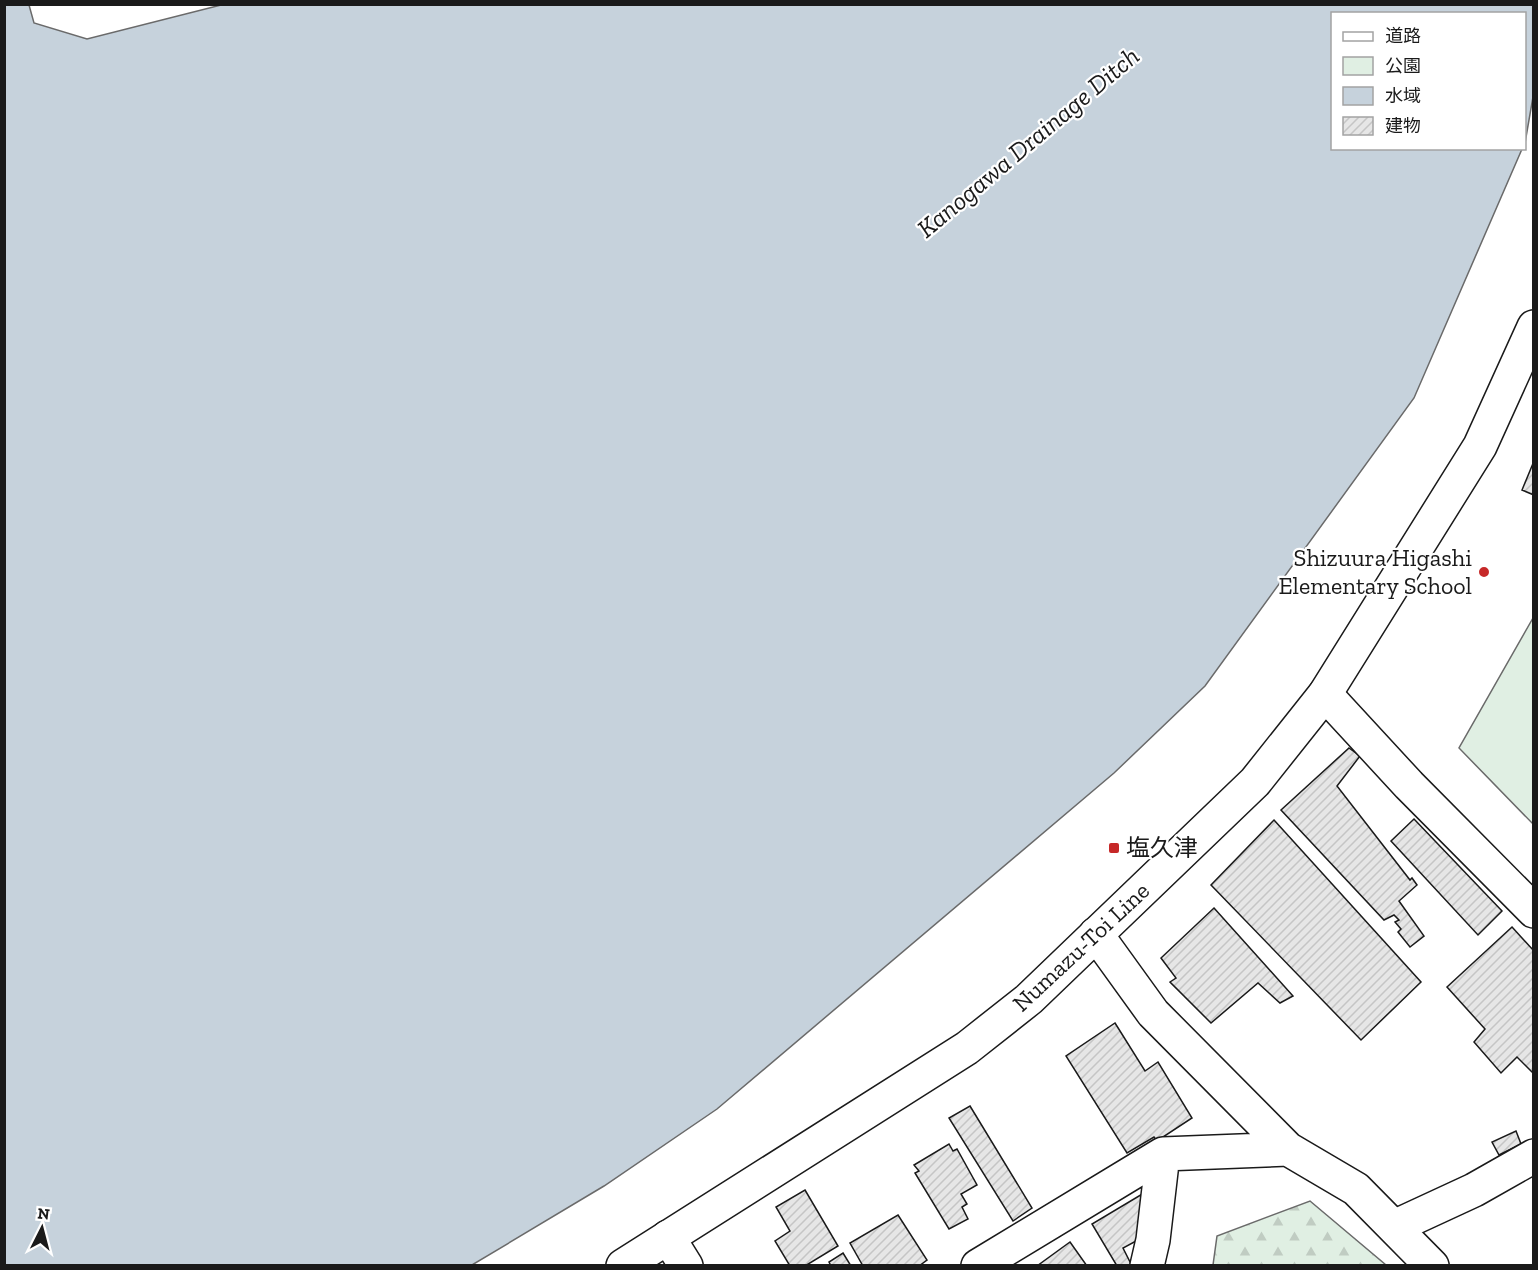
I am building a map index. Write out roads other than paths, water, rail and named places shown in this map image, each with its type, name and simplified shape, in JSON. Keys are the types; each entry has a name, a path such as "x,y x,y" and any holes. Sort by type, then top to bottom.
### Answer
{"street":[{"name":"Numazu-Toi Line","path":"623,1266 967,1048 1029,999 1255,782 1325,694 1480,446 1533,327"},
{"path":"1325,694 1408,785 1533,911"},
{"path":"1096,934 1153,1013 1288,1149 1356,1189 1432,1266"},
{"path":"978,1266 1163,1154 1288,1149"},
{"path":"1147,1266 1153,1240 1163,1154"},
{"path":"1394,1227 1474,1190 1533,1156"},
{"path":"669,1237 686,1266"}],"water":[{"name":"Kanogawa Drainage Ditch","path":"5,5 29,5 34,23 87,39 221,5 1533,5 1533,97 1526,137 1526,12 1331,12 1331,150 1522,150 1414,398 1205,686 1114,773 717,1109 604,1186 472,1265 5,1265"}],"place":[{"name":"Shizuura Higashi Elementary School","path":"1484,572"},
{"name":"塩久津","path":"1114,848"}]}
